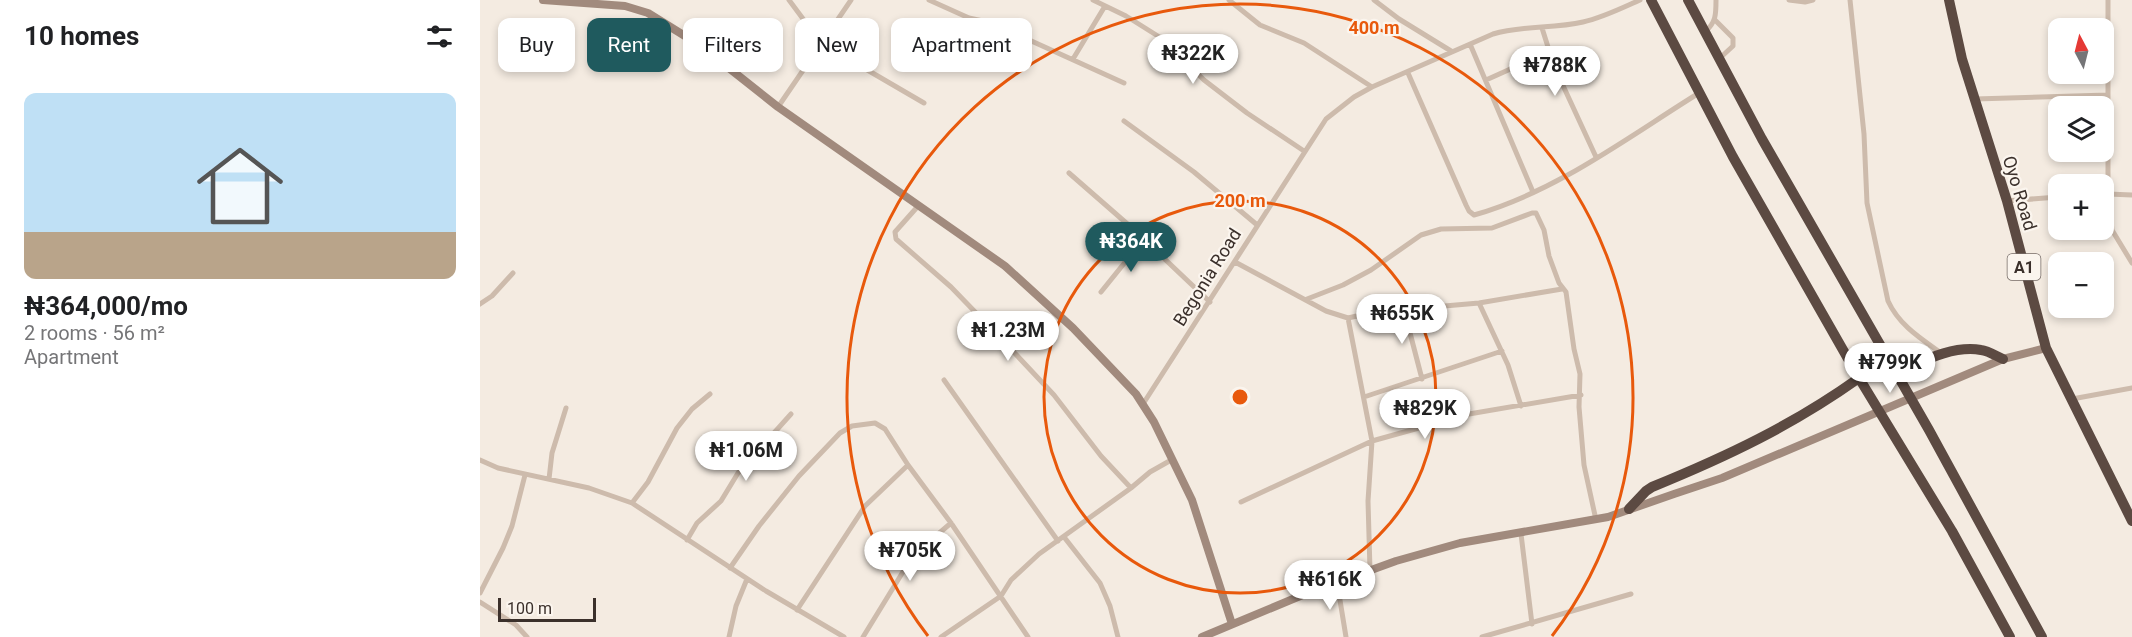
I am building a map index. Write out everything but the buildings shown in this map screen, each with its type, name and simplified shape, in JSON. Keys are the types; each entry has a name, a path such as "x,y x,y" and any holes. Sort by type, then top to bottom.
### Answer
{"highway":[{"path":"1652,0 1733,157 1860,378 1952,531 2010,637"},
{"path":"1688,0 1762,139 1929,430 2042,637"},
{"name":"Oyo Road","path":"1949,0 1974,99 2007,201 2046,348 2132,521"},
{"path":"1895,373 1942,354 1963,350 1982,350 2003,359"},
{"path":"1629,509 1652,487 1773,433 1860,378"}],"street":[{"path":"543,0 625,6 648,13 701,46 778,107 1005,266 1073,328 1143,404 1192,500 1232,624"},
{"path":"789,0 802,18"},
{"path":"838,18 851,0"},
{"path":"929,0 969,18 992,23 1124,82"},
{"path":"1093,0 1161,38 1204,80 1304,151"},
{"path":"1229,0 1260,25 1304,44 1372,87"},
{"path":"1374,0 1399,19 1451,51"},
{"name":"Begonia Road","path":"1143,404 1210,302 1256,224 1326,118 1372,87 1451,51 1504,31 1585,22 1640,0"},
{"path":"1706,33 1714,25 1716,0"},
{"path":"1789,0 1805,2 1813,0"},
{"path":"1850,0 1864,134 1867,203 1888,301 1900,321 1942,354"},
{"path":"2106,174 2108,0"},
{"path":"1073,59 1105,6"},
{"path":"1715,20 1733,38 1733,46 1719,59"},
{"path":"1542,28 1548,52 1596,157"},
{"path":"1470,44 1533,192"},
{"path":"1486,80 1548,52"},
{"path":"778,107 802,72"},
{"path":"871,72 924,103"},
{"path":"1408,72 1469,211 1474,215 1497,208 1533,192 1596,157 1699,93"},
{"path":"1974,99 2108,95"},
{"path":"1124,122 1194,172 1256,224"},
{"path":"1069,173 1132,228 1210,302"},
{"path":"2114,195 2132,196"},
{"path":"2007,201 2048,198"},
{"path":"919,205 895,232 896,239 951,287 1008,346 1054,395 1101,456 1131,488"},
{"path":"1306,299 1343,285 1371,270 1421,235 1441,229 1492,228 1532,213 1539,216 1549,256 1562,289 1566,292 1580,374 1584,465 1596,520"},
{"path":"2114,234 2132,263"},
{"path":"1101,292 1143,240"},
{"path":"1235,262 1326,311 1348,318 1403,306 1433,307 1479,303 1562,289"},
{"path":"480,304 492,296 513,273"},
{"path":"1479,303 1502,351 1521,406"},
{"path":"1403,306 1422,379"},
{"path":"1348,318 1372,441 1368,501 1370,570"},
{"path":"1204,636 1337,582 1432,550 1596,520 1722,478 2003,359 2046,348"},
{"path":"1364,397 1502,351"},
{"path":"944,380 1058,541"},
{"path":"2071,399 2132,388"},
{"path":"632,503 648,482 677,428 692,409 710,394"},
{"path":"1242,502 1372,441 1469,414 1581,394"},
{"path":"549,479 551,459 566,408"},
{"path":"687,540 697,523 720,501 738,473 791,414"},
{"path":"730,567 799,476 846,429 875,423 885,429 1028,637"},
{"path":"940,637 1001,596 1011,580 1033,558 1150,472 1173,459"},
{"path":"480,460 498,468 589,488 632,503 747,579 844,637"},
{"path":"797,610 865,506 908,465"},
{"path":"480,593 512,526 525,475"},
{"path":"863,637 909,562 916,553 951,523"},
{"path":"1521,534 1532,624"},
{"path":"1064,537 1105,592 1118,637"},
{"path":"729,637 736,606 747,579"},
{"path":"1337,582 1346,637"},
{"path":"1482,637 1631,594"},
{"path":"480,602 516,625 527,637"}]}
